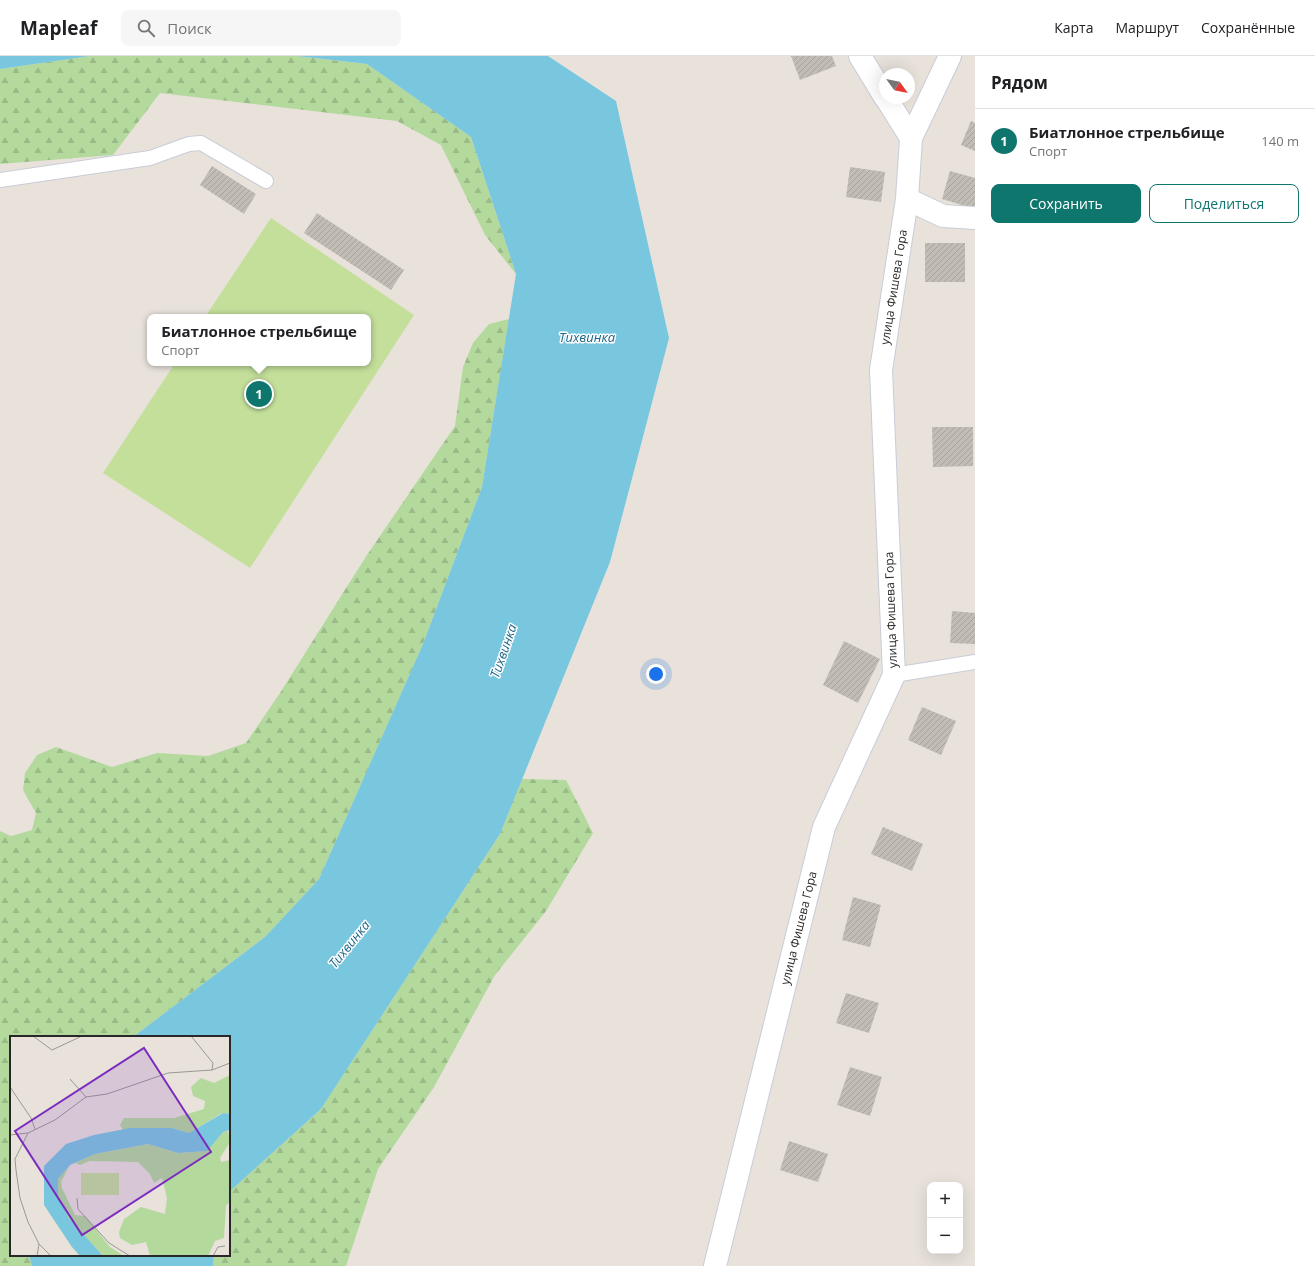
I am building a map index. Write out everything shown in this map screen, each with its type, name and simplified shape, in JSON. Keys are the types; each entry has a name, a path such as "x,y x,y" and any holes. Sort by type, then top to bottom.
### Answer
{"street":[{"path":"860,56 879,87"},
{"name":"улица Фишева Гора","path":"715,1266 824,827 894,675 881,370 908,199 911,138 950,56"},
{"path":"889,104 911,138"},
{"path":"908,199 943,216 975,218"}],"lane":[{"path":"0,180 150,158 189,144 201,144 266,181"},
{"path":"894,675 975,662"}],"green space":[{"path":"90,56 297,56 367,64 471,137 516,274 485,235 441,145 397,121 160,93 113,155 0,164 0,69"},
{"path":"271,218 414,315 250,568 103,473 173,366 371,366 371,314 207,314"},
{"path":"509,319 482,487 423,644 319,879 265,937 134,1036 10,1036 10,1256 29,1256 32,1266 0,1266 0,831 11,836 32,830 36,813 23,790 25,773 37,755 56,747 112,767 157,753 208,756 246,743 280,693 365,558 455,426 463,367 473,343 489,324"},
{"path":"522,779 566,780 593,833 546,911 495,975 434,1087 378,1169 346,1266 213,1266 214,1256 230,1256 230,1191 321,1109 500,834"}],"water":[{"path":"0,56 90,56 0,69"},
{"name":"Тихвинка","path":"297,56 548,56 616,101 669,338 610,562 500,834 321,1109 230,1191 230,1036 134,1036 265,937 319,879 423,644 482,487 516,274 471,137 367,64"},
{"path":"29,1256 214,1256 213,1266 32,1266"}],"building":[{"path":"791,56 832,56 836,66 800,80"},
{"path":"971,121 975,123 975,151 961,145"},
{"path":"212,166 256,194 244,214 200,185"},
{"path":"850,167 885,172 881,202 846,197"},
{"path":"950,171 975,178 975,209 942,199"},
{"path":"317,213 404,270 391,290 304,233"},
{"path":"925,243 965,243 965,282 925,282"},
{"path":"932,427 973,427 973,466 933,467"},
{"path":"952,611 975,613 975,644 950,643"},
{"path":"844,641 880,659 858,703 823,685"},
{"path":"922,707 956,721 941,755 908,740"},
{"path":"883,827 923,844 912,871 871,854"},
{"path":"853,897 881,905 870,947 842,940"},
{"path":"846,993 879,1003 869,1033 836,1023"},
{"path":"850,1067 882,1077 870,1116 837,1105"},
{"path":"789,1141 828,1154 818,1182 780,1170"}],"place":[{"name":"Биатлонное стрельбище","path":"259,394"}]}
